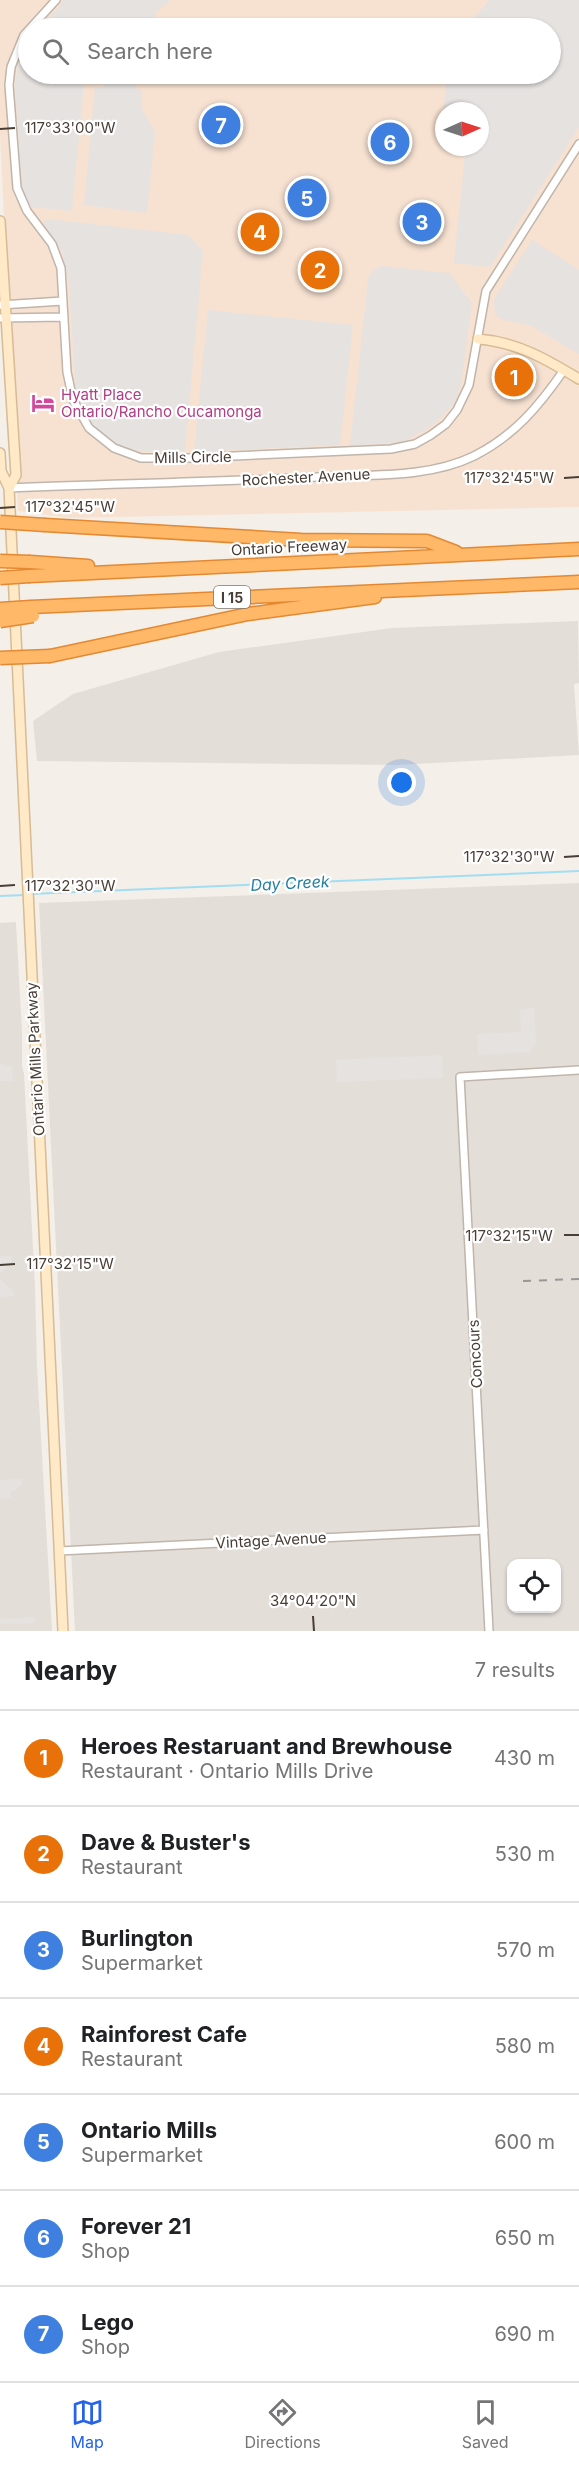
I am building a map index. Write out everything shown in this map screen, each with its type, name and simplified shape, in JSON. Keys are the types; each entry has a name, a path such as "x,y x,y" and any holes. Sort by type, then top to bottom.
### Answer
{"highway":[{"path":"0,522 301,540 428,541 459,554"},
{"name":"Ontario Freeway","path":"0,578 579,549"},
{"path":"0,561 137,570"},
{"name":"I 15","path":"0,609 32,611 94,603 579,582"},
{"path":"0,658 50,656 248,614 433,588"},
{"path":"0,621 32,611"}],"main road":[{"name":"Ontario Mills Parkway","path":"0,221 2,305 16,475 9,488"},
{"path":"478,339 497,340 525,349 579,379"},
{"name":"Ontario Mills Parkway","path":"0,453 1,471 9,488 63,1631"}],"street":[{"name":"Mills Circle","path":"40,18 56,0"},
{"name":"Mills Circle","path":"18,50 11,67 9,85 17,188 27,211 54,248 61,268 68,380 73,400 82,419 98,436 114,448 131,456 158,459 391,449 415,444 431,435 446,424 462,403 469,385 486,291 579,144"},
{"path":"2,305 63,301"},
{"path":"3,318 64,317"},
{"name":"Rochester Avenue","path":"9,488 206,482 406,472 440,468 472,457 501,440 534,411 564,370"},
{"name":"Concours","path":"489,1631 460,1077 579,1070"},
{"name":"Vintage Avenue","path":"59,1551 484,1530"}],"shaded area":[{"path":"0,0 579,0 579,507 69,518 18,511 0,133"},
{"path":"63,0 171,0 157,11 154,18 48,18 57,10"},
{"path":"489,0 579,0 579,127 490,267 454,263 465,156 489,156 489,102 444,102 446,84 561,84 561,18 474,18"},
{"path":"18,66 18,84 84,84 72,211 31,207 22,189 15,84"},
{"path":"104,84 136,84 136,89 142,90 142,109 155,132 147,213 84,205 95,87 104,87"},
{"path":"48,219 188,235 203,251 185,451 150,452 125,448 105,437 87,417 76,393 69,284 62,251 43,223"},
{"path":"532,240 579,270 579,354 530,325 504,320 495,315 494,299"},
{"path":"382,266 449,273 472,303 461,383 455,402 437,422 420,433 402,442 350,446 368,279 373,270"},
{"path":"208,310 353,325 340,445 194,452"},
{"path":"578,621 579,683 574,684 579,755 398,765 37,761 33,721 73,694 219,652 392,628"},
{"path":"579,883 579,1631 75,1631 39,903"},
{"path":"16,922 52,1631 0,1631 0,923"},
{"path":"534,1008 536,1043 530,1052 478,1055 477,1034 521,1032 520,1009"},
{"path":"442,1055 443,1078 337,1082 336,1060"},
{"path":"0,1063 12,1067 13,1081 0,1081"},
{"path":"11,1255 12,1261 0,1274 0,1256"},
{"path":"0,1279 13,1291 13,1296 0,1297"},
{"path":"22,1479 22,1485 10,1493 11,1498 0,1499 0,1480"},
{"path":"34,1617 35,1623 0,1624 0,1619"}],"waterway":[{"name":"Day Creek","path":"30,894 579,871"},
{"name":"Day Creek","path":"0,896 25,895"}],"railway":[{"path":"523,1281 579,1279"}],"place":[{"name":"Lego","path":"221,125"},
{"name":"Forever 21","path":"390,142"},
{"name":"Ontario Mills","path":"307,198"},
{"name":"Burlington","path":"422,222"},
{"name":"Rainforest Cafe","path":"260,232"},
{"name":"Dave & Buster's","path":"320,270"},
{"name":"Heroes Restaruant and Brewhouse","path":"514,377"},
{"name":"Hyatt Place Ontario/Rancho Cucamonga","path":"43,403"}]}
